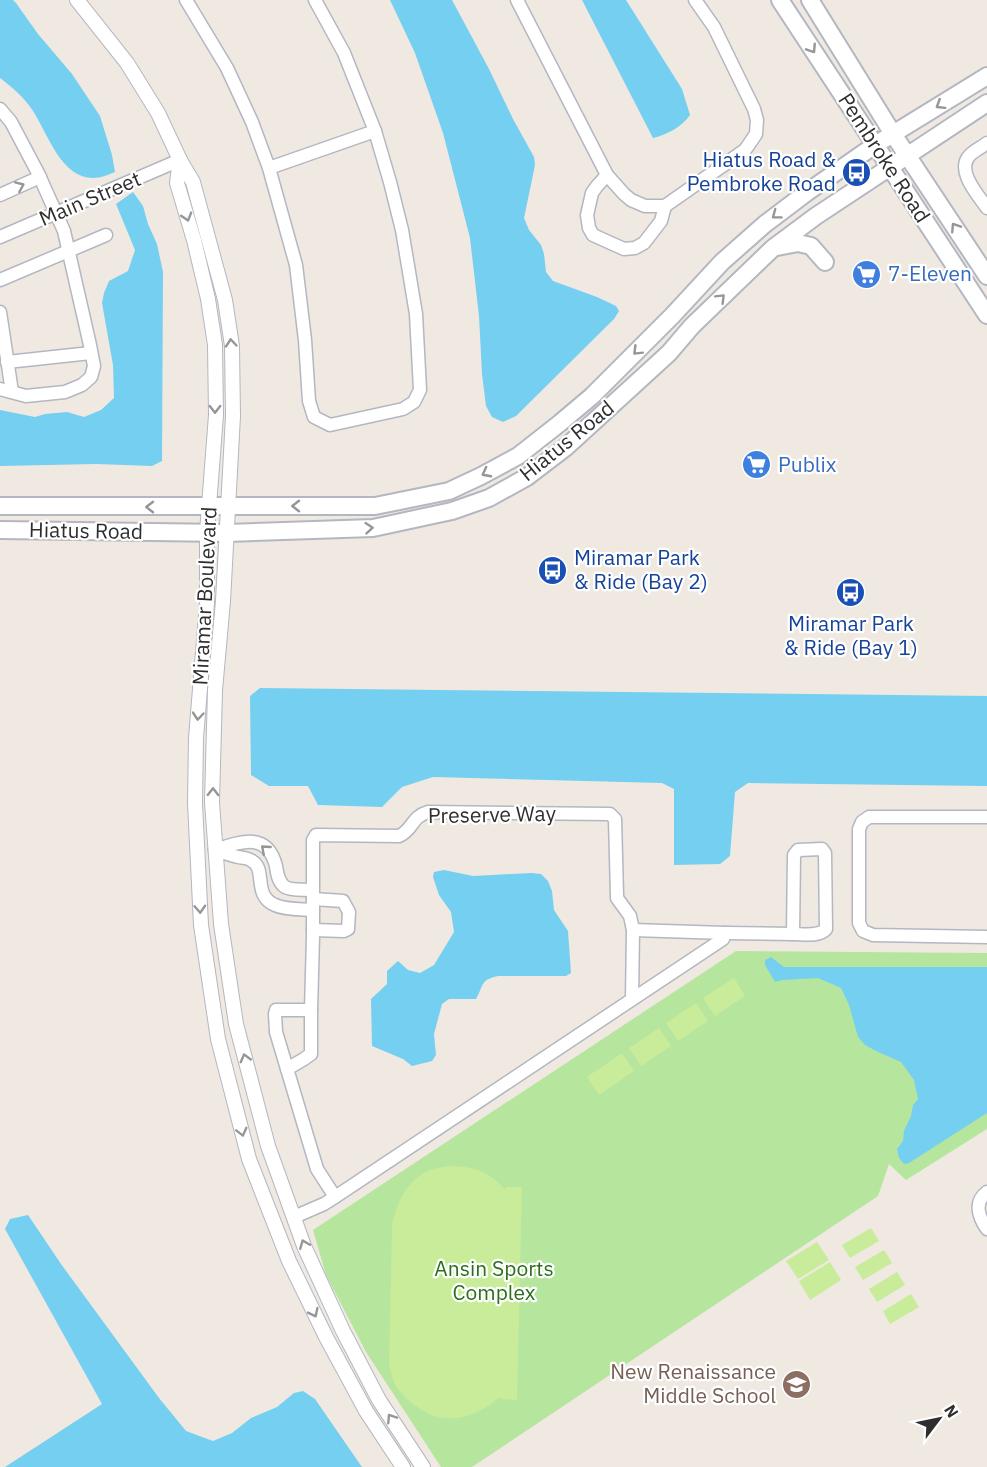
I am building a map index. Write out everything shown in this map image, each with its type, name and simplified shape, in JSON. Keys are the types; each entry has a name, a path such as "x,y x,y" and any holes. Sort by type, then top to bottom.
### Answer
{"main road":[{"name":"Pembroke Road","path":"780,0 987,315"},
{"name":"Pembroke Road","path":"810,0 893,134 987,276"},
{"name":"Hiatus Road","path":"0,506 375,506 449,491 518,456 592,396 722,262 765,224 893,134 987,76"},
{"name":"Hiatus Road","path":"0,530 227,533 373,528 452,511 489,498 527,477 565,448 669,353 692,326 773,248 816,216 987,103"},
{"path":"773,248 798,243 811,246 825,262"},
{"path":"560,423 574,439"}],"street":[{"name":"Miramar Boulevard","path":"77,0 127,63 158,113 193,182 225,300 229,323 232,346 233,416 223,601 215,690 212,802 221,924 236,1024 268,1146 304,1246 343,1331 379,1400 423,1467"},
{"path":"186,0 227,68 252,122 269,168 296,265 306,340 309,401 314,417 330,425 403,409 414,402 420,390 416,314 402,230 390,182 375,131 344,53 315,0"},
{"path":"517,0 608,175 631,200 645,206 665,206 682,195 745,150 756,134 757,120 754,109 714,27 695,0"},
{"path":"0,312 7,362 6,391 26,396 65,392 82,385 91,377 94,366 92,353 64,231 40,177 11,122 2,114"},
{"path":"269,168 375,131"},
{"path":"987,143 970,155 965,165 967,177 987,208"},
{"name":"Miramar Boulevard","path":"180,160 177,183 208,299 215,345 216,415 208,507 207,603 196,738 195,803 201,926 218,1035 249,1159 289,1261 360,1400 404,1467"},
{"name":"Main Street","path":"0,237 180,160"},
{"path":"608,175 592,193 587,215 589,228 593,235 624,249 635,248 644,243 662,221 665,206"},
{"path":"0,195 40,177"},
{"path":"0,280 106,235"},
{"path":"7,362 92,353"},
{"name":"Preserve Way","path":"287,1069 311,1054 313,840 316,836 399,836 410,829 415,818 428,812 610,814 615,819 617,898 630,916 633,930 632,999"},
{"path":"987,817 869,817 862,822 859,829 859,923 863,931 873,935 987,937"},
{"path":"215,850 242,842 256,842 265,846 272,854 277,877 284,886 313,900"},
{"path":"633,930 725,933 793,934 823,933 825,929 825,853 822,849 798,850 794,855 793,934"},
{"path":"215,850 251,859 259,870 261,890 266,899 275,905 313,900 344,901 349,912 348,929 344,931 313,930"},
{"path":"294,1217 335,1197 723,939 725,933"},
{"path":"311,1010 276,1010 276,1032 317,1169 335,1197"},
{"path":"987,1192 982,1195 978,1204 979,1214 987,1230"}],"green space":[{"name":"Ansin Sports Complex","path":"736,951 987,953 987,1129 906,1180 889,1164 878,1196 472,1467 441,1467 366,1352 326,1275 313,1230"},
{"path":"734,978 745,996 715,1016 703,998"},
{"path":"696,1003 708,1021 678,1041 666,1023"},
{"path":"659,1028 671,1046 641,1066 629,1048"},
{"path":"622,1053 634,1071 599,1095 587,1077"},
{"path":"449,1166 466,1167 487,1174 505,1190 506,1187 522,1187 517,1400 500,1397 481,1410 460,1418 438,1417 413,1404 398,1389 389,1365 394,1217 404,1193 415,1180 430,1170"},
{"path":"871,1228 879,1241 850,1258 842,1245"},
{"path":"817,1242 829,1260 798,1279 786,1261"},
{"path":"884,1250 892,1263 863,1280 855,1267"},
{"path":"830,1262 841,1280 810,1300 799,1281"},
{"path":"897,1272 905,1285 877,1302 869,1289"},
{"path":"911,1294 919,1307 890,1324 883,1311"}],"water":[{"path":"0,0 13,0 16,3 38,34 72,74 100,116 115,172 93,178 72,171 57,153 30,106 0,78"},
{"path":"390,0 452,0 534,157 535,165 524,218 529,230 541,245 546,272 553,281 597,297 616,306 619,311 614,319 516,416 503,422 492,417 486,406 470,238 443,133 415,53"},
{"path":"582,0 626,0 682,89 690,115 678,127 653,138"},
{"path":"133,192 143,206 157,244 163,272 162,461 152,466 96,464 0,466 0,410 35,417 67,412 84,417 101,410 114,398 113,365 102,303 109,281 128,271 135,250 116,204"},
{"path":"260,688 987,696 987,786 748,783 735,792 730,856 720,864 674,865 674,789 662,783 433,777 402,787 382,807 318,805 308,786 269,786 251,775 250,696"},
{"path":"444,870 473,876 541,874 548,881 552,891 554,910 568,931 571,973 566,976 498,976 485,981 476,999 449,999 442,1004 434,1034 436,1055 432,1061 412,1066 403,1059 372,1046 371,999 387,984 387,971 398,961 408,970 420,973 434,965 454,932 451,912 439,895 433,877 434,872"},
{"path":"771,957 784,967 987,967 987,1113 904,1164 899,1158 897,1149 903,1141 913,1105 918,1099 914,1080 901,1062 865,1045 858,1037 849,1005 841,988 818,978 775,982 765,965 765,960"},
{"path":"28,1215 159,1398 186,1431 213,1441 232,1433 251,1418 277,1407 294,1393 303,1391 315,1399 362,1467 5,1467 102,1404 5,1229 10,1219"}],"place":[{"name":"Hiatus Road & Pembroke Road","path":"857,172"},
{"name":"7-Eleven","path":"867,274"},
{"name":"Publix","path":"757,465"},
{"name":"Miramar Park & Ride (Bay 2)","path":"553,570"},
{"name":"Miramar Park & Ride (Bay 1)","path":"851,593"},
{"name":"New Renaissance Middle School","path":"797,1384"}]}
